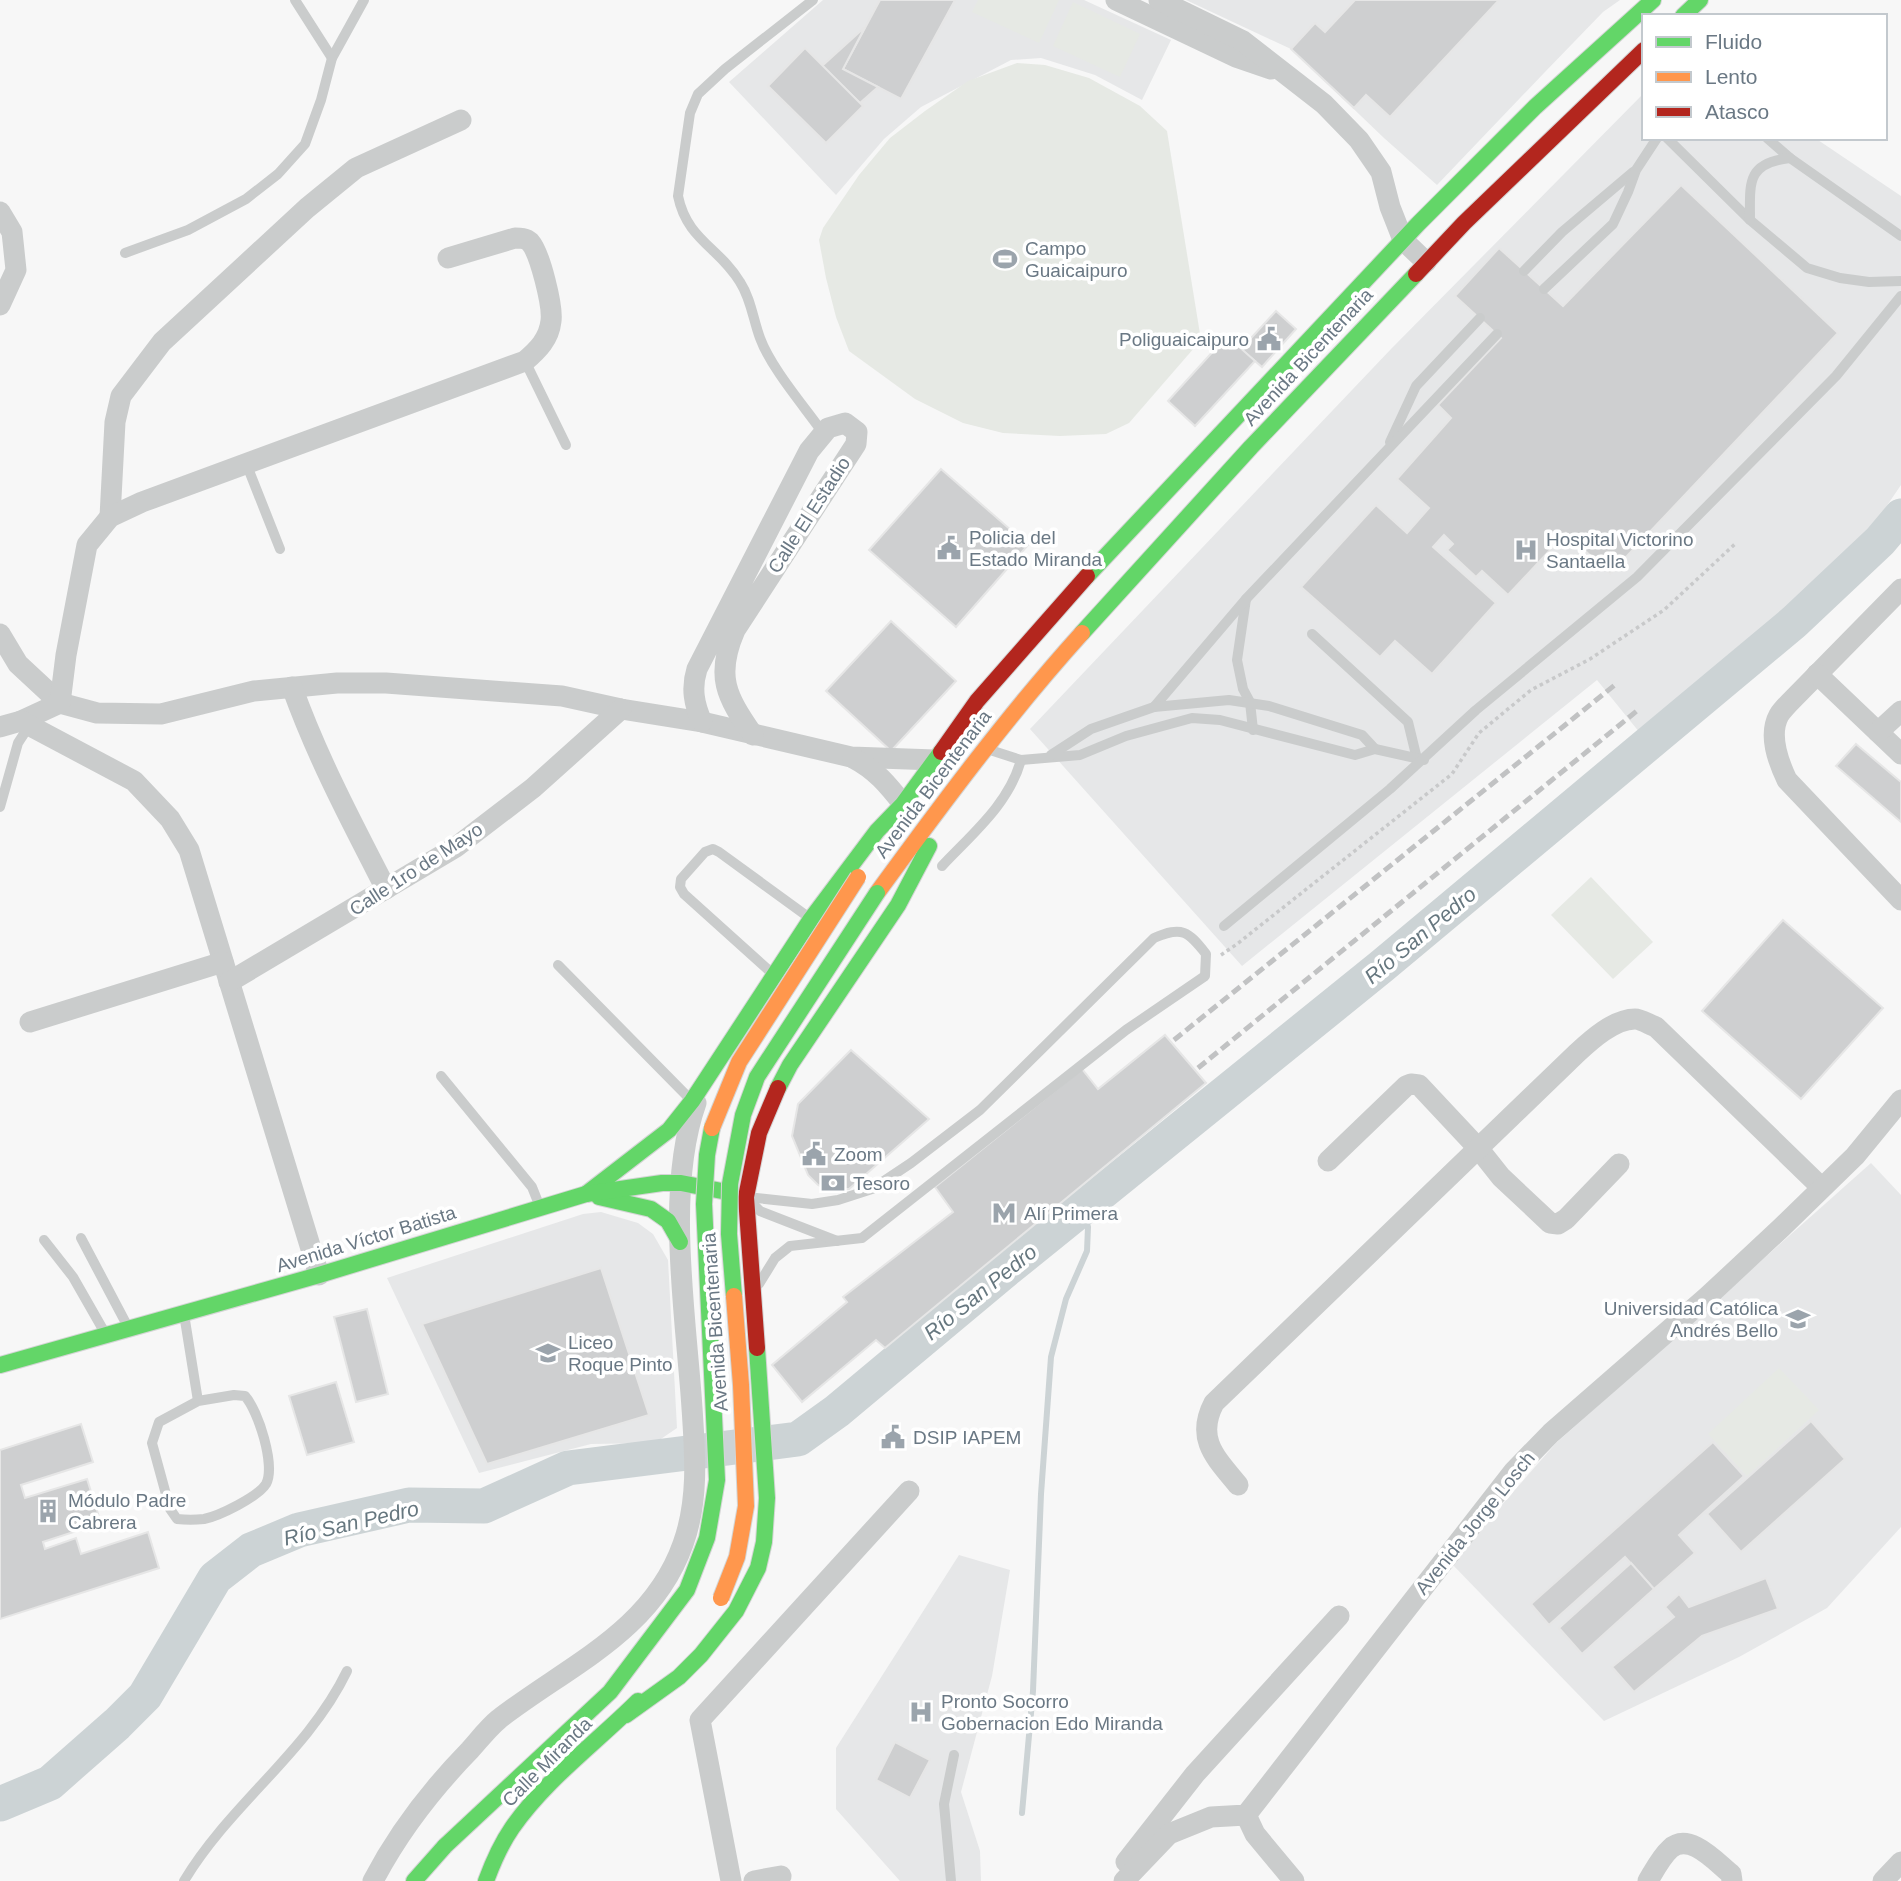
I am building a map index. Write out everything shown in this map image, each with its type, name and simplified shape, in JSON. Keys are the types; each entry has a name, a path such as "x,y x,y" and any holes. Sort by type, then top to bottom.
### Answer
{"main road":[{"name":"Avenida Bicentenaria","path":"415,1881 445,1846 610,1692 687,1590 707,1538 717,1480 704,1204 712,1127 739,1062 901,807 977,701 1059,607 1403,240 1535,107 1653,0"},
{"path":"1685,14 1700,0"},
{"name":"Avenida Bicentenaria","path":"626,1715 697,1639 715,1608 737,1558 746,1506 741,1385 729,1234 730,1184 743,1115 757,1077 877,892 985,748 1049,670 1426,262 1513,174 1642,52"},
{"path":"626,1715 679,1677 714,1641 740,1603 757,1570 766,1531 767,1498 746,1197 758,1133 785,1075 898,905 970,768"},
{"path":"586,1194 669,1130 697,1093 811,919 877,831 901,807"},
{"name":"Avenida Víctor Batista","path":"0,1364 319,1275 586,1194 629,1186 681,1183 746,1197"},
{"path":"586,1194 651,1209 668,1222 680,1242"},
{"name":"Calle Miranda","path":"486,1881 506,1834 535,1798 626,1715"}],"street":[{"path":"1116,0 1243,41 1324,104 1359,140 1381,172 1390,207 1403,240 1426,262"},
{"path":"1159,0 1177,19"},
{"path":"110,517 115,422 121,396 162,341 307,208 356,169 461,120"},
{"path":"0,212 12,232 16,270 0,305"},
{"path":"60,703 87,545 110,517 142,502 525,361 542,346 551,321 549,290 531,243 523,238 514,238 448,258"},
{"name":"Calle El Estadio","path":"702,722 694,698 697,669 809,451 823,433 845,423 857,432 856,444 735,630 727,649 724,662 725,680 731,701 753,735"},
{"path":"1901,589 1778,717 1775,741 1777,759 1787,780 1901,900"},
{"path":"0,634 18,664 60,703 97,713 161,714 254,691 337,683 386,683 562,696 702,722 851,757 935,760"},
{"path":"1817,674 1901,754"},
{"path":"292,687 301,714 345,808 387,889"},
{"path":"17,725 60,703"},
{"name":"Calle 1ro de Mayo","path":"30,1022 226,972 387,889 456,847 533,788 621,709"},
{"path":"1878,732 1901,711"},
{"path":"17,725 134,781 170,819 189,850 319,1275"},
{"path":"851,757 883,778 901,807"},
{"path":"1238,1485 1213,1454 1206,1433 1207,1416 1214,1403 1598,1034 1635,1019 1656,1027 1821,1186"},
{"path":"1328,1161 1411,1084 1419,1085 1478,1148 1501,1177 1550,1223 1558,1224 1619,1164"},
{"path":"373,1881 414,1815 449,1771 497,1721 624,1631 647,1606 668,1575 683,1544 696,1486 680,1242 681,1183 684,1142 697,1093"},
{"name":"Avenida Jorge Losch","path":"1246,1815 1514,1471 1551,1433 1744,1263 1855,1156 1901,1100"},
{"path":"731,1881 700,1720 909,1491"},
{"path":"1113,1881 1195,1774 1339,1616"},
{"path":"1124,1881 1169,1834 1211,1817 1246,1815 1255,1834 1294,1881"},
{"path":"1648,1881 1670,1848 1682,1842 1694,1845 1731,1874 1732,1881"},
{"path":"1883,1881 1901,1862"},
{"path":"754,1881 781,1876"}],"lane":[{"path":"296,0 332,58"},
{"path":"125,253 188,230 246,199 278,174 305,144 332,58 364,0"},
{"path":"813,0 725,69 698,94 690,113 678,196 684,218 690,228 726,261 740,282 766,349 823,433"},
{"path":"1544,289 1613,224 1636,170 1656,140"},
{"path":"1669,140 1750,220 1807,268 1840,278 1870,282 1901,281"},
{"path":"1770,140 1790,158 1901,236"},
{"path":"1750,220 1750,180 1757,170 1776,159 1790,158"},
{"path":"1524,271 1562,232 1636,170"},
{"path":"1224,926 1476,710 1637,577 1836,376 1901,296"},
{"path":"1385,451 1416,386 1480,318"},
{"path":"1154,707 1246,599 1497,334"},
{"path":"525,361 566,445"},
{"path":"246,463 280,549"},
{"path":"1246,599 1237,660 1242,689 1250,702 1253,730"},
{"path":"1312,634 1408,722 1421,759"},
{"path":"1049,756 1091,729 1154,707 1204,701 1250,702 1362,735 1375,749"},
{"path":"985,748 1021,760 1080,755 1126,736 1192,718 1220,720 1355,755 1375,749 1421,759"},
{"path":"0,807 18,743 17,725"},
{"path":"942,866 998,806 1016,777 1021,760"},
{"path":"774,975 684,894 680,887 681,880 705,852 713,849 811,919"},
{"path":"746,1197 812,1204 838,1200 872,1189 980,1110 1154,938 1173,930 1191,935 1206,954 1205,976 1126,1030 862,1238 790,1246 775,1258 754,1293"},
{"path":"558,965 697,1093"},
{"path":"441,1076 532,1187 540,1208"},
{"path":"746,1197 760,1211 841,1242"},
{"path":"81,1238 130,1329"},
{"path":"44,1240 74,1277 107,1336"},
{"path":"184,1314 198,1401"},
{"path":"234,1395 245,1396 254,1406 270,1466 266,1485 234,1507 205,1519 177,1519 170,1509 152,1443 159,1422 198,1401 234,1395"},
{"path":"184,1881 198,1857 227,1821 284,1761 316,1722 347,1671"},
{"path":"951,1881 944,1804 954,1755"}],"path":[{"path":"1206,954 1219,956 1237,944 1452,774 1479,733 1531,690 1590,659 1664,610 1735,544"}],"shaded area":[{"path":"823,0 1084,0 1171,40 1142,100 1095,75 1041,58 1011,60 921,107 884,139 836,195 729,82"},
{"path":"978,0 1059,0 1039,43 972,12"},
{"path":"1186,0 1620,0 1603,12 1437,185 1291,49"},
{"path":"1073,2 1140,34 1120,77 1053,46"},
{"name":"Campo Guaicaipuro","path":"1017,63 1045,65 1089,78 1140,106 1167,131 1201,340 1129,423 1106,434 1060,436 1003,433 963,423 915,399 849,351 836,317 826,278 819,240 823,228 859,175 890,138 968,81"},
{"name":"Hospital Victorino Santaella","path":"1642,95 1642,140 1818,140 1901,196 1901,485 1875,523 1828,576 1640,733 1597,680 1242,966 1030,729 1391,349"},
{"path":"1591,877 1653,942 1613,979 1551,915"},
{"name":"Universidad Católica Andrés Bello","path":"1871,1163 1901,1195 1901,1527 1827,1608 1739,1657 1604,1721 1451,1563 1556,1443"},
{"name":"Liceo Roque Pinto","path":"601,1212 638,1223 653,1234 668,1260 677,1428 655,1443 591,1444 479,1473 387,1278 583,1214"},
{"path":"1779,1368 1819,1410 1747,1476 1708,1434"},
{"name":"Pronto Socorro Gobernacion Edo Miranda","path":"959,1555 1010,1570 992,1676 961,1792 980,1851 981,1881 900,1881 836,1809 836,1748"}],"building":[{"path":"880,0 955,0 901,99 843,69"},
{"path":"1355,0 1499,0 1390,117 1366,95 1354,108 1291,49 1315,23 1325,32"},
{"path":"865,27 843,69 878,87 860,103 822,66"},
{"path":"805,48 863,106 826,143 768,86"},
{"path":"1681,185 1838,333 1610,574 1566,533 1508,595 1482,571 1476,577 1447,550 1453,544 1444,535 1433,547 1496,603 1432,674 1395,641 1380,657 1301,587 1376,505 1407,533 1429,508 1397,479 1451,418 1438,405 1501,338 1455,296 1499,248 1563,306"},
{"name":"Poliguaicaipuro","path":"1276,311 1296,329 1262,367 1241,349"},
{"path":"1227,336 1255,361 1195,426 1168,401"},
{"name":"Policia del Estado Miranda","path":"941,469 1028,545 956,627 869,550"},
{"path":"891,621 956,681 891,751 826,691"},
{"path":"1856,744 1901,782 1901,822 1836,766"},
{"path":"1783,920 1883,1008 1801,1099 1702,1011"},
{"path":"1165,1035 1206,1083 885,1348 876,1340 802,1402 772,1365 847,1302 843,1297 953,1212 935,1187 1082,1069 1098,1089"},
{"path":"851,1050 929,1119 849,1189 827,1189 818,1185 808,1175 792,1136 798,1104"},
{"name":"Liceo Roque Pinto","path":"601,1268 649,1415 487,1464 422,1324"},
{"path":"367,1309 388,1394 356,1402 334,1317"},
{"path":"336,1382 354,1442 307,1455 289,1396"},
{"path":"1811,1421 1845,1459 1741,1552 1707,1514"},
{"name":"Módulo Padre Cabrera","path":"81,1424 93,1462 21,1485 25,1498 87,1479 101,1523 43,1542 45,1549 76,1538 81,1554 148,1532 159,1568 0,1619 0,1450"},
{"path":"1713,1442 1744,1476 1679,1535 1695,1553 1654,1589 1625,1557 1549,1625 1531,1604"},
{"path":"1631,1563 1654,1589 1582,1654 1559,1628"},
{"path":"1766,1578 1778,1609 1702,1636 1634,1692 1612,1667 1674,1617 1665,1607 1679,1594 1689,1607"},
{"path":"895,1742 930,1760 910,1798 876,1780"}],"waterway":[{"name":"Río San Pedro","path":"0,1804 50,1783 145,1696 215,1578 251,1550 299,1530 409,1505 484,1506 568,1468 798,1439 837,1411 1001,1274 1382,966 1794,622 1880,541 1901,516"},
{"path":"1022,1813 1033,1691 1041,1494 1051,1357 1066,1299 1087,1251 1088,1227 1082,1208"}],"railway":[{"path":"1174,1040 1616,684"},
{"path":"1198,1068 1638,710"}],"traffic: fast":[{"path":"1087,576 1418,224 1535,107 1653,0"},
{"path":"1685,14 1700,0"},
{"path":"1082,633 1251,447 1416,274"},
{"path":"586,1194 669,1130 692,1101 811,919 941,752"},
{"path":"778,1088 790,1065 898,905 929,846"},
{"path":"734,1296 729,1234 730,1184 743,1115 757,1077 877,893"},
{"path":"445,1846 610,1692 687,1590 707,1538 717,1480 704,1204 707,1155 712,1128"},
{"path":"0,1365 319,1275 586,1194 662,1183 681,1183 727,1192"},
{"path":"599,1197 651,1209 668,1221 680,1242"},
{"path":"626,1715 679,1677 701,1655 736,1611 758,1568 764,1542 767,1498 757,1348"},
{"path":"486,1881 504,1840 525,1810 556,1777 638,1701"},
{"path":"414,1881 445,1846"}],"traffic: slow":[{"path":"877,893 1002,728 1082,633"},
{"path":"712,1128 739,1062 858,877"},
{"path":"721,1598 737,1557 746,1506 734,1296"}],"traffic: jam":[{"path":"1416,274 1464,223 1642,52"},
{"path":"941,752 977,701 1087,576"},
{"path":"757,1348 746,1197 759,1133 778,1088"}],"place":[{"name":"Campo Guaicaipuro","path":"1005,259"},
{"name":"Poliguaicaipuro","path":"1269,339"},
{"name":"Policia del Estado Miranda","path":"949,548"},
{"name":"Hospital Victorino Santaella","path":"1526,550"},
{"name":"Zoom","path":"814,1154"},
{"name":"Tesoro","path":"833,1183"},
{"name":"Alí Primera","path":"1004,1213"},
{"name":"Universidad Católica Andrés Bello","path":"1798,1319"},
{"name":"Liceo Roque Pinto","path":"548,1353"},
{"name":"DSIP IAPEM","path":"893,1437"},
{"name":"Módulo Padre Cabrera","path":"48,1511"},
{"name":"Pronto Socorro Gobernacion Edo Miranda","path":"921,1712"}]}
